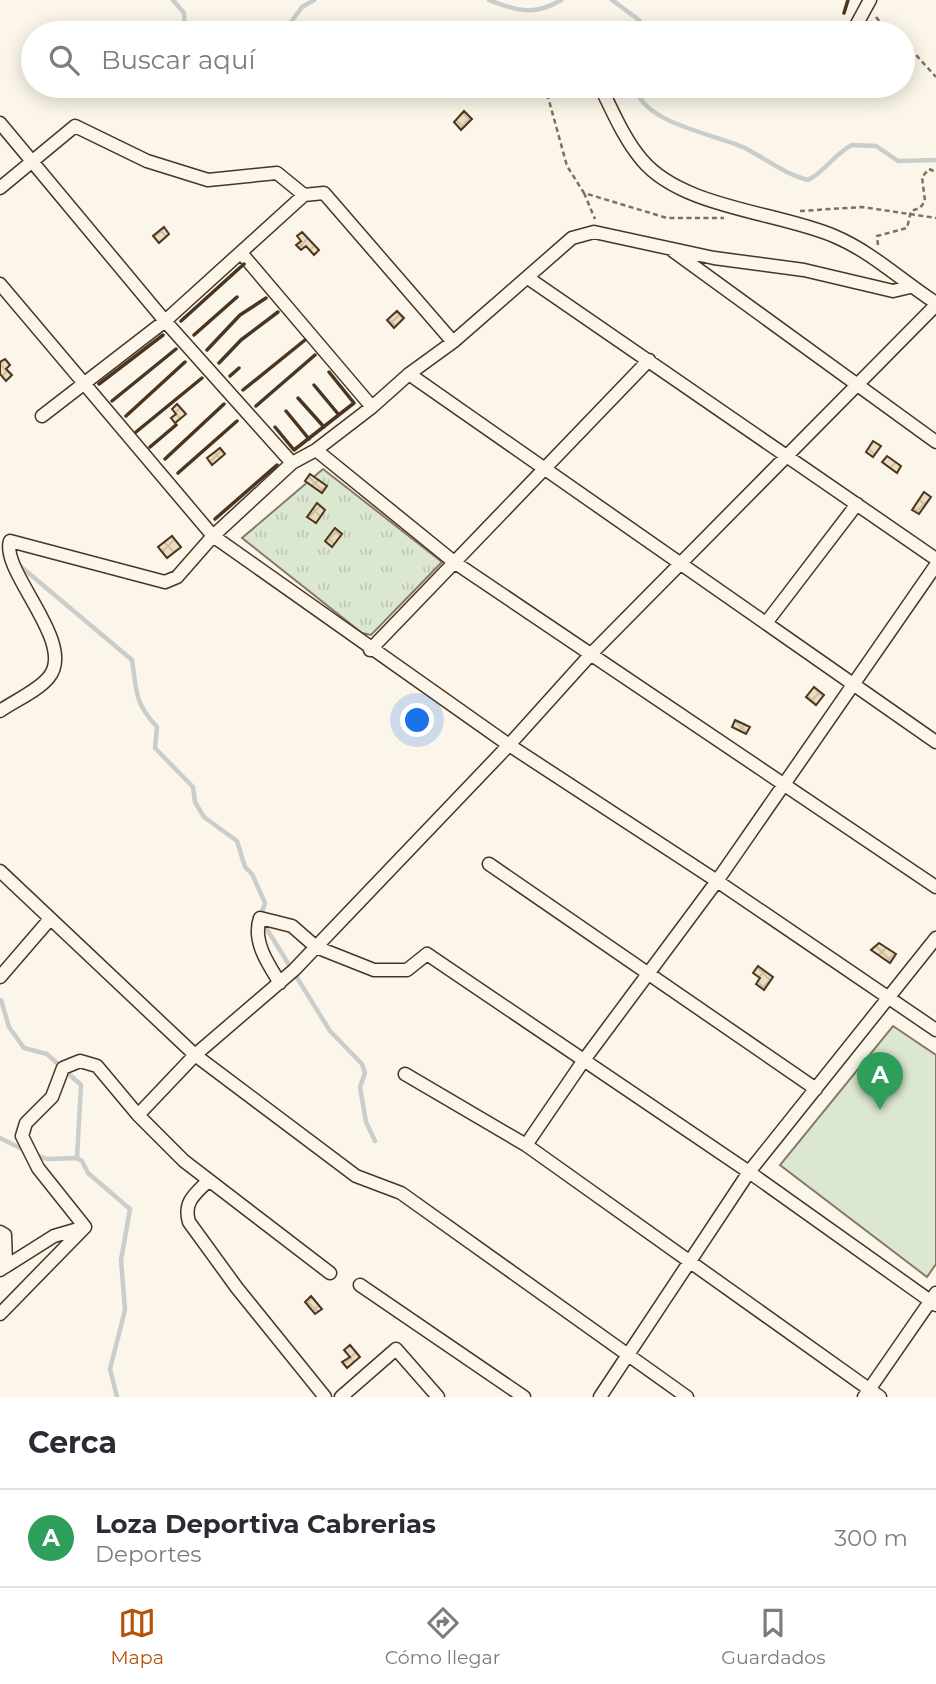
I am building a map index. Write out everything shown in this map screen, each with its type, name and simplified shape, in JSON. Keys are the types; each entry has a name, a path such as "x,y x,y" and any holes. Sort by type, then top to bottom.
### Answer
{"street":[{"path":"860,21 871,4"},
{"path":"138,1115 195,1055 280,983 316,947 509,745 591,654 936,304 868,254 801,224 726,205 670,184 642,161 607,98"},
{"path":"0,124 165,321 292,463"},
{"path":"0,188 75,126 147,161 208,180 277,173 304,195"},
{"path":"42,416 165,321 304,195 324,193 453,342"},
{"path":"0,711 50,677 54,655 6,567 5,546 10,541 165,582 177,577 213,536 292,463 316,450 372,407 409,374 453,342 572,238 594,232 665,245 714,258 804,270 893,291 911,287"},
{"path":"665,245 936,442"},
{"path":"242,254 372,407"},
{"path":"528,278 936,559"},
{"path":"0,284 213,536 370,650 509,745 717,881 936,1030"},
{"path":"370,650 649,360"},
{"path":"409,374 936,742"},
{"path":"316,450 454,562 936,887"},
{"path":"766,623 857,505"},
{"path":"526,1145 584,1060 650,975 717,881 936,565"},
{"path":"489,864 816,1089"},
{"path":"0,871 195,1055 356,1176 401,1194 687,1397"},
{"path":"280,983 266,961 256,930 260,918 292,926 316,947 374,970 407,970 427,954 934,1300 871,1395 690,1261 526,1145 405,1074"},
{"path":"0,976 50,919"},
{"path":"600,1397 749,1172 936,938"},
{"path":"85,1227 27,1152 22,1136 26,1123 51,1097 63,1068 80,1061 97,1066 138,1115 208,1181 330,1273"},
{"path":"208,1181 189,1200 186,1210 189,1222 237,1288 325,1397"},
{"path":"3,1266 54,1236 85,1227"},
{"path":"0,1314 85,1227"},
{"path":"0,1232 5,1235 3,1266"},
{"path":"360,1285 524,1397"},
{"path":"341,1397 396,1349 438,1397"}],"path":[{"path":"871,4 873,16 881,21"},
{"path":"915,55 936,77"},
{"path":"868,254 876,249 877,236 907,228 911,211 920,208 925,201 922,177 929,169 936,172"},
{"path":"584,193 595,218 594,232"}],"green space":[{"path":"323,469 442,562 371,635 362,633 242,538"},
{"path":"893,1026 936,1055 936,1264 927,1277 780,1165"}],"building":[{"path":"464,111 472,119 461,130 454,122"},
{"path":"164,227 169,234 159,243 153,236"},
{"path":"302,232 319,250 314,255 306,246 301,250 296,245 301,241 297,236"},
{"path":"397,311 404,318 394,328 387,320"},
{"path":"5,359 10,365 6,369 12,375 6,381 0,374 0,362"},
{"path":"177,404 186,414 175,423 171,418 176,414 172,409"},
{"path":"873,441 881,446 873,457 866,452"},
{"path":"220,448 225,454 212,465 207,458"},
{"path":"887,456 901,466 897,473 882,462"},
{"path":"310,474 327,486 322,493 305,481"},
{"path":"924,492 931,497 919,514 912,510"},
{"path":"317,503 325,510 316,523 307,517"},
{"path":"335,528 342,534 332,547 325,541"},
{"path":"172,536 181,547 167,558 158,547"},
{"path":"814,687 824,695 816,705 806,697"},
{"path":"735,720 750,727 746,734 732,727"},
{"path":"879,943 896,954 890,963 871,950"},
{"path":"758,966 773,977 764,990 756,984 760,978 753,973"},
{"path":"311,1296 322,1309 315,1314 305,1302"},
{"path":"350,1345 360,1357 347,1368 342,1362 350,1357 344,1350"}],"waterway":[{"path":"173,0 184,13 184,21"},
{"path":"292,21 302,7 314,0"},
{"path":"489,0 525,10 543,8 561,0"},
{"path":"612,0 640,21"},
{"path":"640,98 665,118 745,148 783,170 808,180 852,145 876,146 898,161 936,160"},
{"path":"19,565 132,660 140,703 157,727 155,748 193,787 195,802 204,817 237,841 245,867 252,874 265,903 260,918 330,1031 362,1064 365,1073 360,1087 366,1122 375,1141"},
{"path":"1,1000 9,1027 24,1048 47,1054 81,1085 77,1158"},
{"path":"0,1138 24,1150"},
{"path":"36,1155 47,1159 77,1158 82,1161 88,1173 130,1209 121,1260 125,1310 110,1369 117,1397"}],"wall":[{"path":"844,13 848,0"},
{"path":"181,321 244,264"},
{"path":"194,335 237,297"},
{"path":"207,350 240,315 266,298"},
{"path":"219,363 241,340 278,312"},
{"path":"99,384 163,335"},
{"path":"243,390 305,340"},
{"path":"112,401 176,349"},
{"path":"256,406 315,355"},
{"path":"126,416 185,362"},
{"path":"230,376 239,368"},
{"path":"275,427 294,450 354,403 329,372"},
{"path":"136,432 202,378"},
{"path":"314,385 339,415"},
{"path":"298,398 324,427"},
{"path":"165,459 224,404"},
{"path":"286,411 309,439"},
{"path":"178,473 237,421"},
{"path":"150,447 176,425"},
{"path":"215,519 277,465"}],"place":[{"name":"Loza Deportiva Cabrerias","path":"880,1110"}]}
